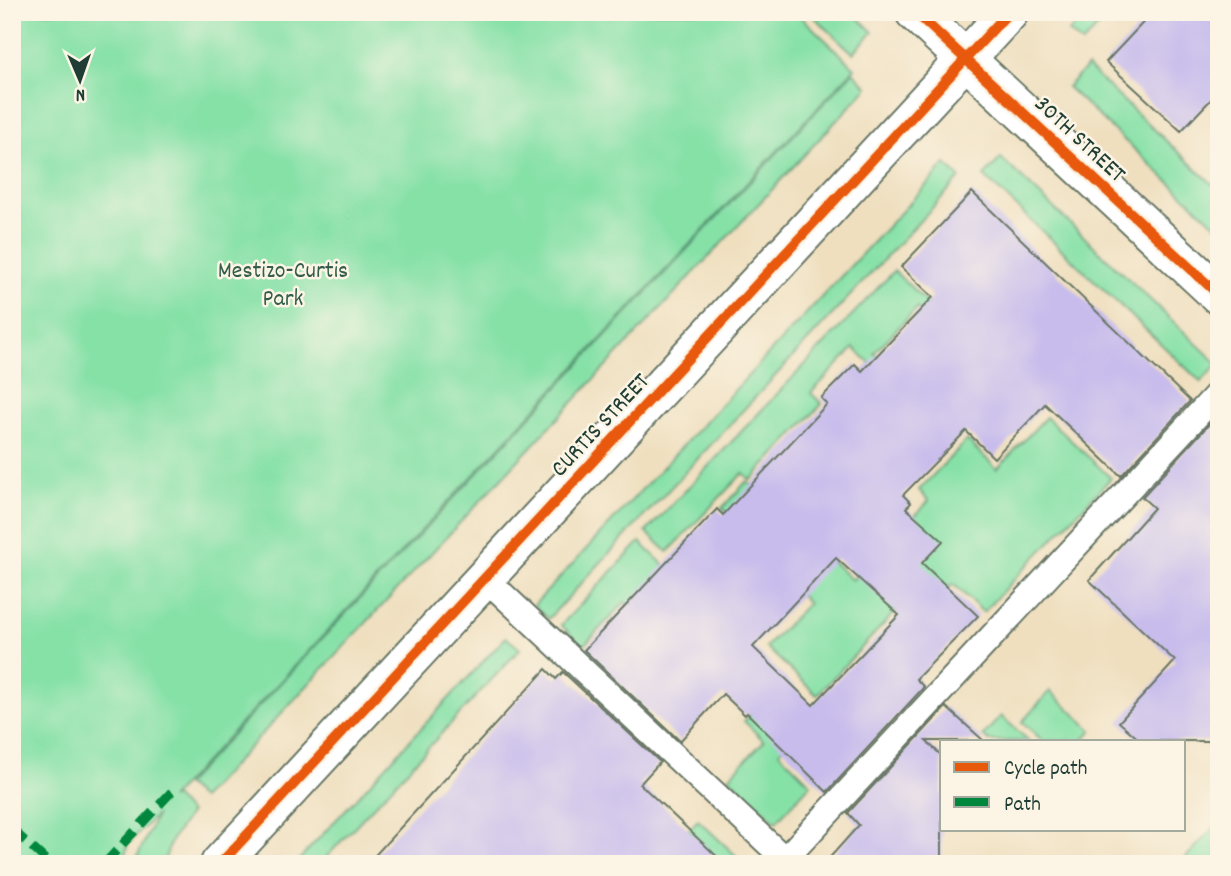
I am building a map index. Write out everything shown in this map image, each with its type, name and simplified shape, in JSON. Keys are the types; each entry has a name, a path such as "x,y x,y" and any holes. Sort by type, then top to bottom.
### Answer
{"street":[{"name":"30TH STREET","path":"915,12 1219,295"},
{"name":"CURTIS STREET","path":"220,864 1009,12"}],"lane":[{"path":"485,578 788,861 1219,392"}],"green space":[{"name":"Mestizo-Curtis Park","path":"12,12 796,12 855,68 170,799 174,797 190,813 171,841 163,864 134,864 157,814 128,844 123,864 12,864"},
{"path":"809,12 852,12 873,32 853,53"},
{"path":"1087,12 1112,12 1082,44 1069,32"},
{"path":"1087,67 1219,190 1219,228 1067,87"},
{"path":"853,72 868,87 201,799 185,785"},
{"path":"1001,158 1218,364 1201,382 984,176"},
{"path":"946,164 960,178 548,619 534,605"},
{"path":"894,271 938,313 931,320 917,308 874,353 955,430 949,437 854,348 811,393 822,404 751,480 743,473 668,552 646,532"},
{"path":"1046,417 1111,478 983,612 953,584 916,622 862,571 929,501 919,490 967,440 997,469"},
{"path":"747,481 852,580 857,575 896,611 817,695 766,647 808,603 788,584 795,576 722,508"},
{"path":"640,542 667,568 631,607 625,602 583,646 561,625"},
{"path":"506,637 520,649 320,864 295,864"},
{"path":"784,680 817,712 779,752 811,784 776,822 729,777 764,741 744,721"},
{"path":"1050,691 1092,730 1083,740 1042,740 1022,722"},
{"path":"1001,716 1028,740 988,740 983,736"},
{"path":"698,820 745,864 657,864"},
{"path":"1219,822 1219,864 1180,864"}],"building":[{"path":"1153,12 1219,12 1219,91 1181,131 1106,62"},
{"path":"972,192 1190,401 1121,476 1045,404 994,458 966,431 903,495 911,503 906,508 943,541 922,563 978,616 916,679 924,687 827,792 747,713 745,715 723,694 680,741 584,650 717,509 723,515 827,404 821,398 855,364 862,371 933,297 901,267","holes":["836,558 899,615 813,705 753,647"]},
{"path":"1211,422 1219,429 1219,741 1140,740 1119,722 1175,661 1089,580 1154,508 1142,497"},
{"path":"546,669 556,679 563,672 660,762 640,784 725,864 367,864"},
{"path":"946,707 983,740 926,741 940,754 942,864 824,864 859,825 848,813"}],"marked path":[{"path":"104,864 176,787"},
{"path":"12,829 50,864"}],"cycle path":[{"path":"915,12 1219,295"},
{"path":"220,864 1009,12"}]}
